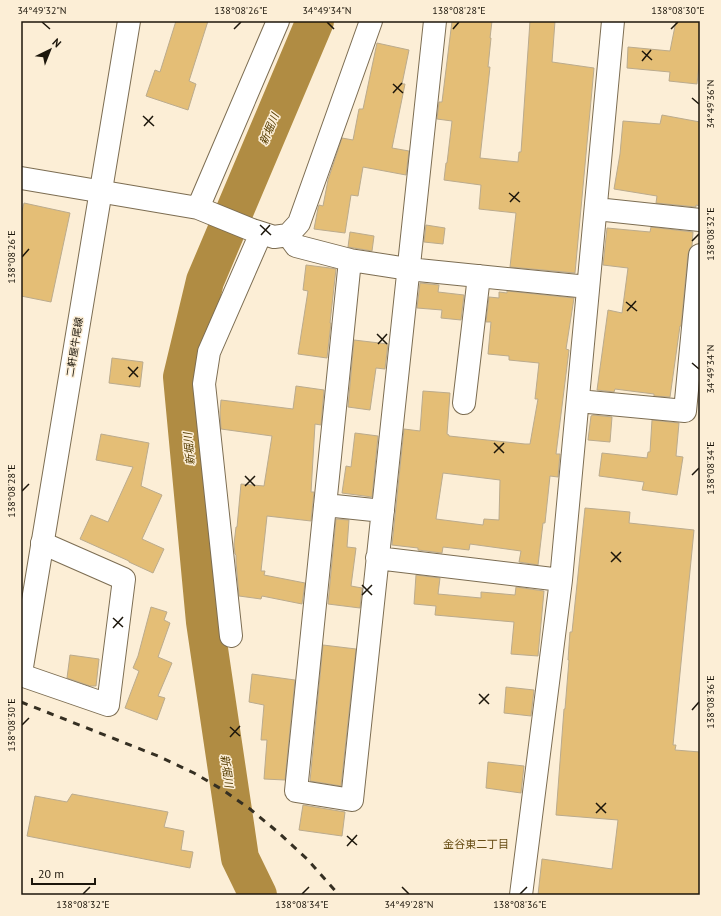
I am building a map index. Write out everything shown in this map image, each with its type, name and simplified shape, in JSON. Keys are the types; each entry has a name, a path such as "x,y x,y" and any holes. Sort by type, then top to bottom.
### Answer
{"street":[{"name":"二軒屋牛尾線","path":"21,674 129,21"},
{"path":"204,211 278,21"},
{"path":"21,178 204,211 274,237 288,235 299,223 371,21"},
{"path":"350,260 296,791 352,800 434,21"},
{"path":"521,895 562,580 613,21"},
{"path":"596,209 700,220"},
{"path":"230,636 204,384 209,352 257,231"},
{"path":"288,235 296,246 350,260 408,269 588,287"},
{"path":"578,401 685,411 700,255"},
{"path":"464,403 479,276"},
{"path":"325,505 383,511"},
{"path":"21,674 108,705 124,579 42,543"},
{"path":"377,558 562,580"}],"building":[{"path":"176,21 208,21 189,81 196,84 188,110 146,96 155,70 160,72"},
{"path":"452,21 492,21 488,67 490,67 480,158 518,162 519,152 521,152 530,21 555,21 552,62 594,68 575,273 510,267 516,213 479,209 481,185 444,180 452,121 437,119 439,102 442,102"},
{"path":"676,21 700,21 700,56 697,84 669,81 670,72 627,68 628,47 670,51"},
{"path":"377,43 409,50 402,84 405,84 392,148 409,151 406,175 363,167 358,196 351,195 345,233 314,229 318,208 319,205 323,206 328,180 342,138 353,140 359,109 363,109"},
{"path":"662,115 700,122 700,206 696,205 696,207 656,203 657,196 614,189 620,154 623,121 660,124"},
{"path":"24,203 70,213 51,302 21,296 21,215"},
{"path":"426,225 445,228 443,244 424,242"},
{"path":"651,227 693,232 692,246 688,254 681,326 670,397 654,396 654,394 615,389 614,392 597,390 608,310 622,313 628,268 603,265 607,228 650,232"},
{"path":"350,232 374,236 372,251 348,247"},
{"path":"306,265 336,269 327,358 298,354 308,291 303,290"},
{"path":"420,283 439,285 438,292 464,295 461,320 441,318 442,310 417,308"},
{"path":"507,291 574,298 566,349 569,350 556,454 560,454 558,477 550,476 545,523 543,523 538,565 519,562 521,551 470,544 469,550 443,547 442,553 392,545 404,429 420,431 423,391 450,393 447,434 449,436 530,444 538,399 535,399 539,363 509,360 509,356 488,354 491,322 486,322 489,297 499,298 499,292 507,293","holes":["443,473 500,480 499,520 484,519 483,525 436,519"]},
{"path":"354,340 388,344 385,369 376,368 370,410 348,407"},
{"path":"112,358 143,362 140,387 109,383"},
{"path":"296,386 324,390 321,425 315,424 311,492 314,492 311,521 267,516 261,571 265,571 264,575 305,583 302,604 262,596 261,599 239,596 234,544 241,484 264,486 272,436 221,429 220,412 221,400 293,409"},
{"path":"591,416 612,417 610,442 588,440"},
{"path":"652,420 679,423 676,456 683,457 677,495 642,490 644,482 599,476 602,453 647,458 648,452 650,452"},
{"path":"355,433 378,436 372,497 342,493 346,466 351,467"},
{"path":"101,434 149,443 141,486 162,495 142,539 164,549 153,573 80,539 91,515 108,522 133,467 96,460"},
{"path":"585,508 630,512 629,523 694,530 673,745 676,745 675,750 700,752 700,895 538,895 542,859 612,869 618,820 556,815 570,632 572,632"},
{"path":"336,519 349,520 347,547 356,548 351,586 362,588 360,608 328,604"},
{"path":"416,575 440,578 438,594 481,598 481,592 515,595 516,587 544,591 538,656 511,654 514,622 435,615 436,606 414,604"},
{"path":"151,607 167,612 164,620 170,623 158,657 172,663 158,696 165,698 157,720 125,708 139,671 133,668 138,656"},
{"path":"323,645 356,649 341,786 310,781"},
{"path":"70,655 99,659 96,686 90,686 67,678"},
{"path":"252,674 295,680 285,780 264,779 267,740 261,740 264,705 249,702"},
{"path":"506,687 534,690 531,716 504,713"},
{"path":"488,762 524,766 521,793 486,788"},
{"path":"72,794 168,812 164,827 184,831 181,850 193,852 190,868 27,836 35,796 67,802"},
{"path":"303,805 345,812 342,836 299,830"}],"waterway":[{"name":"新堀川","path":"258,895 240,858 205,622 182,377 205,281 315,21"}],"railway":[{"path":"21,702 158,756 194,773 223,790 250,809 279,833 307,859 339,895"}],"district":[{"name":"金谷東二丁目","path":"476,844"}]}
